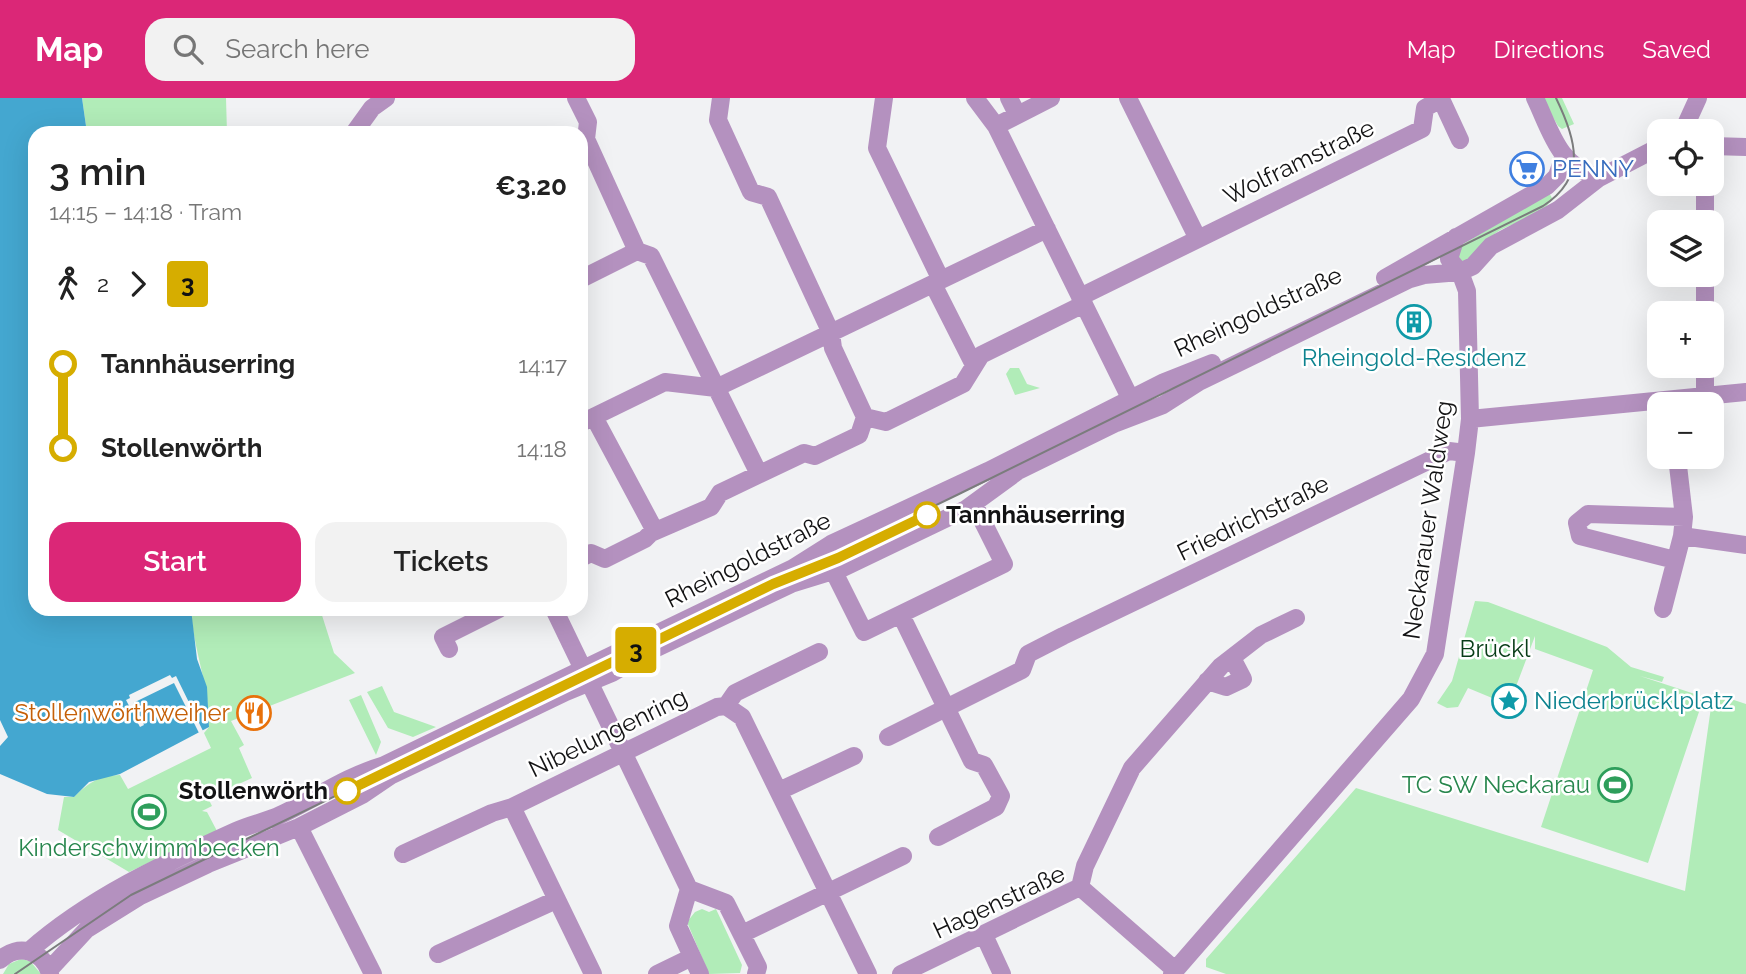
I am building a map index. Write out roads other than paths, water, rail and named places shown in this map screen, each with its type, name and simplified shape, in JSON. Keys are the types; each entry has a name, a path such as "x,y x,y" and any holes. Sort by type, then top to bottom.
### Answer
{"street":[{"path":"359,126 372,108 386,98"},
{"path":"576,98 588,122 587,126"},
{"path":"588,555 592,553 605,559 656,531 711,506 720,493 804,453 815,456 859,435 865,417 834,348 831,333 768,197 751,192 718,120 721,98"},
{"path":"884,98 877,148 974,365"},
{"path":"975,98 996,126 1134,407"},
{"path":"996,126 1013,106 1051,98"},
{"path":"1128,98 1198,239"},
{"path":"1535,98 1563,158 1580,172 1599,178"},
{"path":"1689,119 1698,98"},
{"name":"Wolframstraße","path":"865,417 886,422 963,384 981,355 1198,239 1422,129 1425,108 1441,99 1460,140"},
{"path":"1724,146 1746,147"},
{"path":"588,150 637,251 651,256 760,474"},
{"path":"1456,237 1449,260 1461,272 1473,266 1491,246 1549,216 1599,178 1647,153"},
{"path":"1549,216 1556,196 1547,186 1557,176 1563,158"},
{"name":"Rheingoldstraße","path":"29,951 67,919 121,887 236,831 316,798 353,776 382,766 791,584 834,572 974,505 1018,471 1134,407 1391,275 1547,186"},
{"path":"588,420 665,382 716,388 1047,229"},
{"path":"588,276 637,251"},
{"name":"Rheingoldstraße","path":"1,957 15,951 29,951 43,960 49,972 87,929 131,901 208,864 299,827 362,795 390,776 793,568 831,544 1134,407 1163,405 1199,382 1410,279 1461,272"},
{"name":"Neckarauer Waldweg","path":"1173,972 1348,773 1424,680 1435,654 1470,419 1469,312 1466,284 1461,272"},
{"path":"1724,395 1746,392"},
{"path":"1470,419 1647,404"},
{"path":"588,422 656,531"},
{"name":"Friedrichstraße","path":"888,737 947,710 1022,670 1028,654 1063,636 1449,451 1466,453"},
{"path":"1663,609 1682,536 1684,517 1678,469"},
{"path":"834,572 864,632 901,615 1004,564 974,505"},
{"path":"1675,560 1580,536 1577,523 1588,514 1684,517"},
{"path":"1682,536 1746,545"},
{"path":"901,615 972,761 984,765 1001,796 996,807 938,836"},
{"path":"449,649 443,636 484,616"},
{"path":"557,616 689,889 678,926 701,974"},
{"path":"1080,887 1085,866 1132,768 1232,657 1261,635 1296,618"},
{"name":"Nibelungenring","path":"726,706 735,693 819,652"},
{"name":"Nibelungenring","path":"403,854 492,813 512,807 717,707 726,706 743,717 868,974"},
{"path":"779,791 854,756"},
{"name":"Nibelungenring","path":"512,807 593,974"},
{"path":"299,827 373,974"},
{"path":"742,934 903,856"},
{"name":"Hagenstraße","path":"901,974 1080,887 1173,972"},
{"path":"689,889 726,903 758,967 756,974"},
{"path":"438,954 556,900"},
{"path":"984,935 1002,974"},
{"path":"657,974 692,957"}],"water":[{"name":"Stollenwörthweiher","path":"0,98 82,98 86,126 28,126 28,616 192,616 197,659 207,687 209,727 120,774 89,782 74,797 47,794 0,774 0,746 8,737 0,720"},
{"name":"Kinderschwimmbecken","path":"150,797 159,815 141,824 136,814 143,810 139,802"}],"tram line":[{"path":"15,974 131,895 959,494 1543,206 1567,183 1574,156 1569,128 1556,98"},
{"name":"3","path":"347,791 773,584 838,558 927,515"}],"place":[{"name":"PENNY","path":"1527,169"},
{"name":"Rheingold-Residenz","path":"1414,322"},
{"name":"Tannhäuserring","path":"927,515"},
{"name":"Niederbrücklplatz","path":"1509,701"},
{"name":"Stollenwörthweiher","path":"254,713"},
{"name":"TC SW Neckarau","path":"1615,785"},
{"name":"Stollenwörth","path":"347,791"},
{"name":"Kinderschwimmbecken","path":"149,812"}],"park label":[{"name":"Brückl","path":"1495,649"}]}
